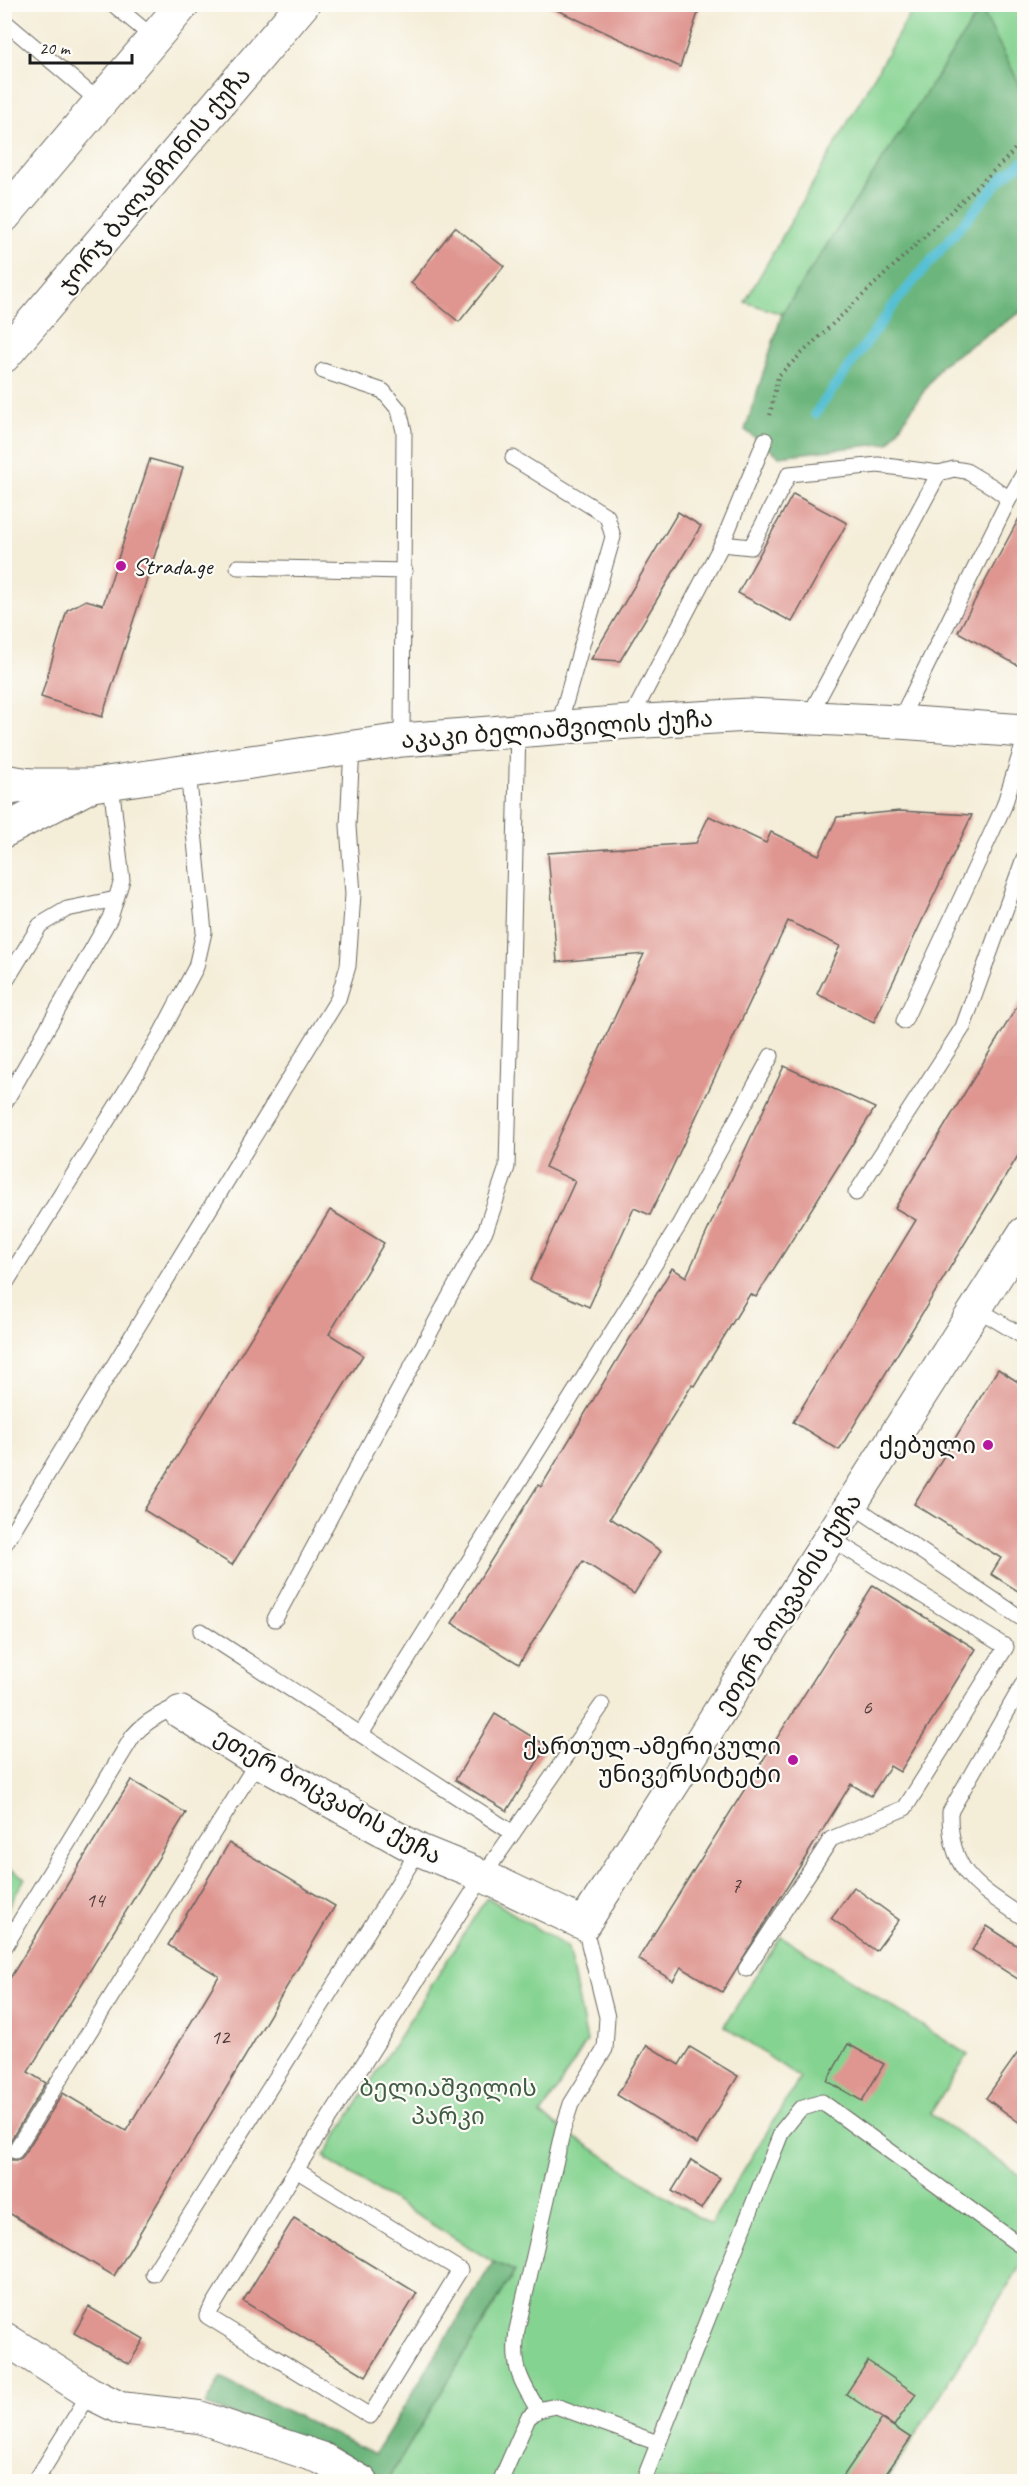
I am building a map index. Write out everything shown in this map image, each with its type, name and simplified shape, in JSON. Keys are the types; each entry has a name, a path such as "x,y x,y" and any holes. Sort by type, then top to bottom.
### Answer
{"main road":[{"path":"7,207 101,103 183,4"},
{"name":"ჯორჯ ბალანჩინის ქუჩა","path":"4,356 303,4"},
{"name":"აკაკი ბელიაშვილის ქუჩა","path":"13,785 102,784 402,740 749,715 1024,731"},
{"name":"აკაკი ბელიაშვილის ქუჩა","path":"4,831 102,784"}],"street":[{"name":"ეთერ ბოცვაძის ქუჩა","path":"180,1712 258,1761 418,1850 483,1876 584,1923 1024,1233"},
{"path":"4,2338 90,2393 120,2408 199,2417 321,2458 362,2481"}],"lane":[{"path":"113,4 155,39"},
{"path":"4,21 101,103"},
{"path":"323,371 383,391 399,410 404,431 405,571 402,740"},
{"path":"629,722 722,544 765,440"},
{"path":"513,458 607,516 613,537 558,728"},
{"path":"722,544 751,547 789,474 878,465 939,473 954,469 966,471 993,486 1009,499"},
{"path":"808,718 939,473"},
{"path":"899,722 1024,473"},
{"path":"238,567 405,571"},
{"path":"275,1619 486,1229 507,1167 518,730"},
{"path":"904,1021 1004,806 1024,742"},
{"path":"4,1545 338,999 348,966 353,894 348,826 352,747"},
{"path":"4,1286 158,1039 196,967 204,932 188,771"},
{"path":"4,1104 110,918 116,900 122,880 102,784"},
{"path":"856,1193 963,1027 1024,858"},
{"path":"4,984 40,925 67,909 116,900"},
{"path":"361,1734 679,1225 771,1056"},
{"path":"976,1308 1024,1337"},
{"path":"851,1504 1024,1620"},
{"path":"746,1969 831,1839 905,1808 1006,1647 830,1538"},
{"path":"201,1631 513,1833"},
{"path":"1024,1682 950,1812 950,1835 957,1861 980,1888 1024,1918"},
{"path":"296,2170 460,2270 370,2416 207,2316 296,2170 483,1876 602,1705"},
{"path":"4,1948 132,1736 156,1716 169,1710 180,1712"},
{"path":"15,2151 258,1761"},
{"path":"153,2274 418,1850"},
{"path":"538,2410 518,2376 514,2348 517,2331 563,2129 571,2104 606,2049 608,2032 607,2017 584,1923"},
{"path":"643,2481 782,2131 800,2109 822,2102 1018,2244"},
{"path":"35,2481 90,2393"},
{"path":"500,2481 528,2418 538,2410 556,2406 658,2443"}],"path":[{"path":"765,440 778,376 1008,157 1024,138"}],"green space":[{"path":"915,5 1024,5 1024,93 981,9 782,314 745,302"},
{"path":"981,8 1024,93 1024,310 942,364 889,443 779,456 745,430 782,314"},
{"path":"5,1866 25,1878 5,1913"},
{"name":"ბელიაშვილის პარკი","path":"487,1897 568,1948 587,2041 541,2115 710,2225 800,2078 724,2026 781,1936 968,2055 930,2114 1024,2178 1024,2260 887,2481 388,2480 515,2271 493,2262 324,2156"},
{"path":"493,2262 515,2271 388,2480 331,2448 205,2405 220,2378 375,2454"}],"building":[{"path":"544,4 701,4 680,67"},
{"path":"455,227 504,266 459,322 411,283"},
{"path":"150,459 183,468 102,717 41,697 67,610 86,600 103,605"},
{"path":"793,494 847,523 792,622 738,593"},
{"path":"1024,509 1024,669 958,632"},
{"path":"678,512 701,526 620,661 591,659"},
{"path":"900,811 972,815 874,1022 817,994 840,946 788,921 650,1215 634,1208 589,1307 530,1280 575,1181 545,1167 644,954 557,962 548,853 696,843 709,816 766,843 771,832 819,855 837,817"},
{"path":"1024,995 1024,1146 839,1450 793,1422 916,1220 895,1208"},
{"path":"784,1066 875,1108 756,1297 750,1294 610,1518 661,1551 634,1594 583,1561 519,1664 452,1623 538,1485 541,1487 672,1268 686,1277"},
{"path":"330,1210 384,1243 329,1334 363,1355 232,1565 144,1510"},
{"name":"ქებული","path":"998,1369 1024,1386 1024,1595 991,1574 1001,1558 914,1504"},
{"path":"873,1585 976,1649 900,1772 890,1766 871,1796 851,1784 722,1992 681,1967 673,1981 638,1959"},
{"path":"495,1714 547,1746 507,1811 455,1780"},
{"path":"131,1780 186,1813 28,2072 46,2083 7,2146 6,2155 10,2160 19,2160 23,2156 63,2093 126,2131 219,1976 168,1945 229,1843 335,1906 114,2276 4,2210 4,1988"},
{"path":"854,1887 899,1920 876,1951 831,1918"},
{"path":"987,1926 1024,1950 1024,1983 972,1950"},
{"path":"848,2044 884,2064 862,2101 827,2081"},
{"path":"1024,2044 1024,2126 986,2098"},
{"path":"647,2045 679,2065 690,2047 738,2076 697,2144 617,2095"},
{"path":"691,2160 720,2178 701,2209 672,2191"},
{"path":"294,2218 417,2293 366,2376 243,2301"},
{"path":"89,2307 144,2339 129,2364 74,2333"},
{"path":"868,2361 916,2394 894,2426 846,2394"},
{"path":"882,2419 911,2438 881,2481 840,2481"}],"waterway":[{"path":"815,414 896,302 1002,178 1024,161"}],"place":[{"name":"Strada.ge","path":"121,566"},
{"name":"ქებული","path":"988,1445"},
{"name":"ქართულ-ამერიკული უნივერსიტეტი","path":"793,1760"}]}
